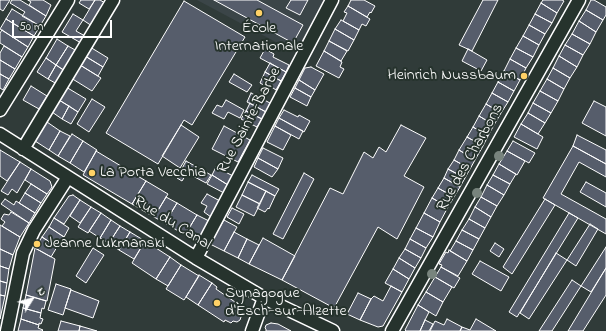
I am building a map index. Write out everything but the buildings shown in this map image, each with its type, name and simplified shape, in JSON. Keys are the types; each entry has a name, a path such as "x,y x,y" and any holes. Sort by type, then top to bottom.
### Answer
{"street":[{"path":"0,110 68,0"},
{"path":"23,149 113,0"},
{"name":"Rue Sainte-Barbe","path":"196,258 332,0"},
{"name":"Rue des Charbons","path":"392,331 579,0"},
{"name":"Rue du Canal","path":"0,134 196,258 264,298 333,331"},
{"path":"7,331 23,253 34,230 68,177"},
{"path":"252,331 264,298"}],"shaded area":[{"path":"197,0 332,0 302,56"}],"place":[{"name":"École Internationale","path":"259,13"},
{"name":"Heinrich Nussbaum","path":"524,76"},
{"name":"La Porta Vecchia","path":"92,173"},
{"name":"Jeanne Lukmanski","path":"37,244"},
{"name":"Synagogue d'Esch-sur-Alzette","path":"217,303"}]}
